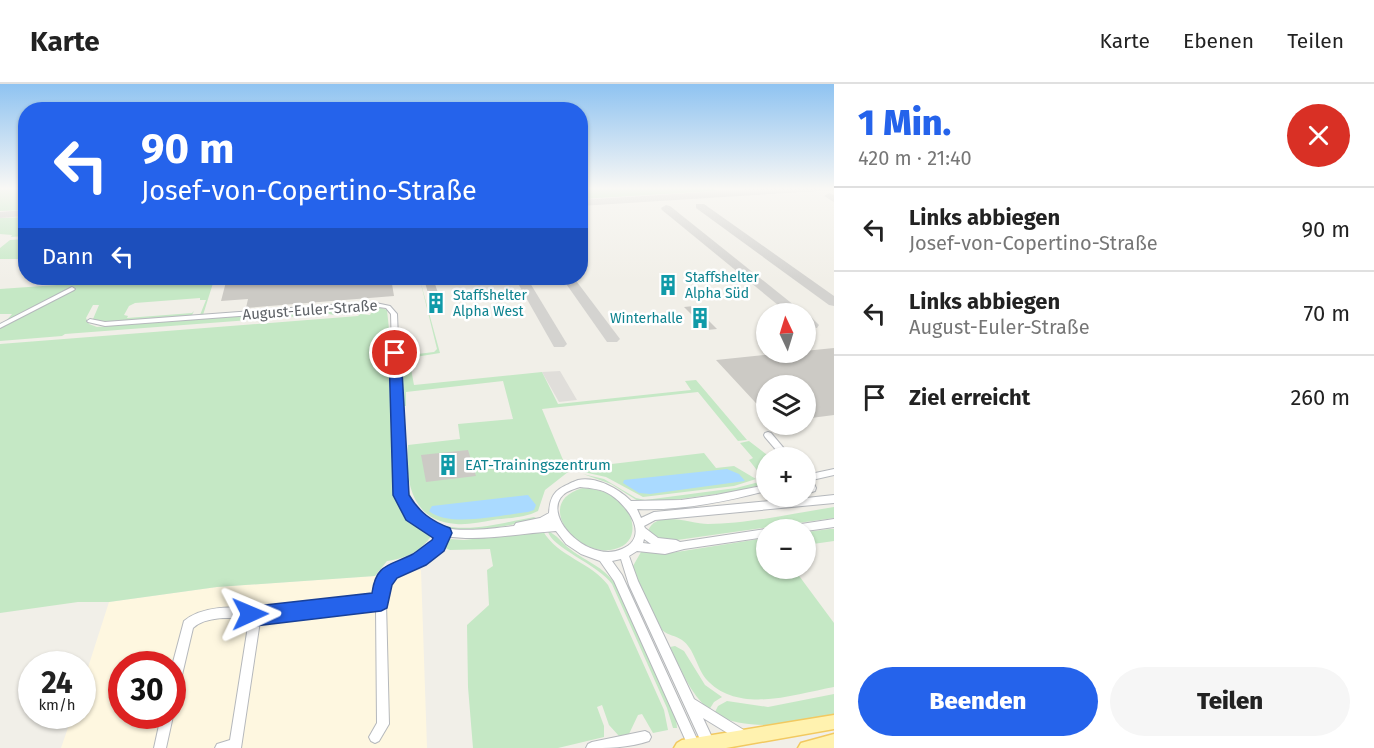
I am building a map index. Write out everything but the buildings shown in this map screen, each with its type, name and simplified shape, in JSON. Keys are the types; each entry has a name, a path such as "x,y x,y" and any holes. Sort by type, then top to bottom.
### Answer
{"main road":[{"path":"698,746 744,736 802,729 834,722"},
{"path":"806,748 834,742"}],"street":[{"path":"0,326 72,289"},
{"name":"August-Euler-Straße","path":"90,321 95,324 105,324 371,304 388,307 394,314 401,495 411,515 434,530 464,535 541,522 554,514"},
{"path":"768,435 778,447"},
{"path":"816,477 832,475"},
{"path":"684,545 656,542 640,527 630,505 607,488 580,483 560,493 554,503 554,514 558,527 573,544 587,553 603,557 629,550 665,550 756,534"},
{"path":"630,505 649,506 756,491"},
{"path":"816,502 834,499"},
{"path":"698,746 692,704 633,582 629,550 640,527 654,516 756,506"},
{"path":"816,526 834,523"},
{"name":"August-Euler-Straße","path":"479,533 558,527"},
{"path":"375,737 383,724 381,602 383,582 396,568 429,554 438,545 444,533"},
{"path":"603,557 618,578 698,746"},
{"path":"182,651 188,625 192,619 245,612 255,616 381,602"},
{"path":"221,748 235,747 255,616"},
{"path":"692,704 744,736"},
{"path":"160,748 164,729"},
{"path":"592,748 645,737"}],"shaded area":[{"path":"560,371 577,400 559,402 542,372"},
{"path":"421,570 427,748 61,748 68,729 96,729 96,651 93,651 109,602 217,587 375,576"}],"green space":[{"path":"0,219 18,219 18,236 0,234"},
{"path":"18,239 18,259 0,259 0,248 10,240"},
{"path":"56,285 212,285 203,315 200,315 206,300 200,300 200,298 135,303 129,306 124,315 128,316 127,318 194,311 192,315 102,323 93,319 99,305 93,305 86,318 89,324 97,327 377,306 373,310 379,307 387,310 393,367 396,495 401,508 410,519 432,535 423,546 412,553 387,561 375,576 217,587 109,602 78,602 0,613 0,344 370,315 372,311 0,341 0,327 71,288 6,321 12,314 0,314 0,289"},
{"path":"421,285 440,353 409,358 414,385 542,372 558,404 691,390 685,381 696,380 747,440 738,441 698,392 542,409 568,472 545,490 538,511 522,516 465,524 441,521 420,507 414,497 408,472 408,445 460,439 458,424 513,419 503,381 406,392 406,406 404,406 401,356 434,352 437,349"},
{"path":"749,441 757,447 756,469 749,460 753,458 740,443"},
{"path":"704,453 716,468 734,466 756,479 734,486 643,497 606,477 579,471 578,468"},
{"path":"583,474 604,479 636,498 645,500 736,488 756,483 756,486 738,491 651,503 638,501 611,484"},
{"path":"404,482 419,511 431,520 444,525 474,528 534,517 538,519 478,530 457,530 438,526 422,518 410,504"},
{"path":"583,488 605,492 613,496 628,512 632,534 623,545 615,549 601,550 587,546 566,528 561,516 561,505 568,495"},
{"path":"834,507 834,518 816,521 761,519"},
{"path":"666,519 708,524 755,520 756,529 670,541 662,541 648,531 652,524"},
{"path":"834,529 834,541 816,544 816,531"},
{"path":"543,531 557,547 593,571 608,585 664,710 668,730 653,733 642,714 638,715 629,734 619,736 609,725 602,705 597,707 604,726 604,737 558,748 473,748 468,687 467,625 489,605 487,570 493,566 490,549 450,550 442,547 449,539 464,540"},
{"path":"548,531 600,569 617,586 676,718 677,728 673,728 667,708 612,584 597,570 557,543"},
{"path":"756,540 756,579 801,579 834,623 834,687 767,699 734,696 719,690 706,679 686,644 662,630 636,578 633,566 641,552 664,554"},
{"path":"675,646 684,651 705,685 722,697 714,702 709,710 686,681 670,647"},
{"path":"834,694 834,715 804,721 758,725 728,720 714,714 718,706 727,701 768,707"}],"water":[{"path":"727,469 739,474 745,481 650,494 639,493 623,483 624,480"},
{"path":"528,495 536,505 534,510 528,512 462,520 438,516 429,511 432,506"}],"taxiway":[{"path":"680,219 784,303"},
{"path":"718,219 834,302"},
{"path":"525,285 559,344"},
{"path":"573,285 612,339"}],"place":[{"name":"Staffshelter Alpha Süd","path":"668,285"},
{"name":"Staffshelter Alpha West","path":"436,303"},
{"name":"Winterhalle","path":"700,318"},
{"name":"EAT-Trainingszentrum","path":"448,465"}],"route":[{"path":"250,614 255,616 381,602 383,582 390,572 429,554 438,545 444,533 434,530 411,515 401,495 395,353"}]}
